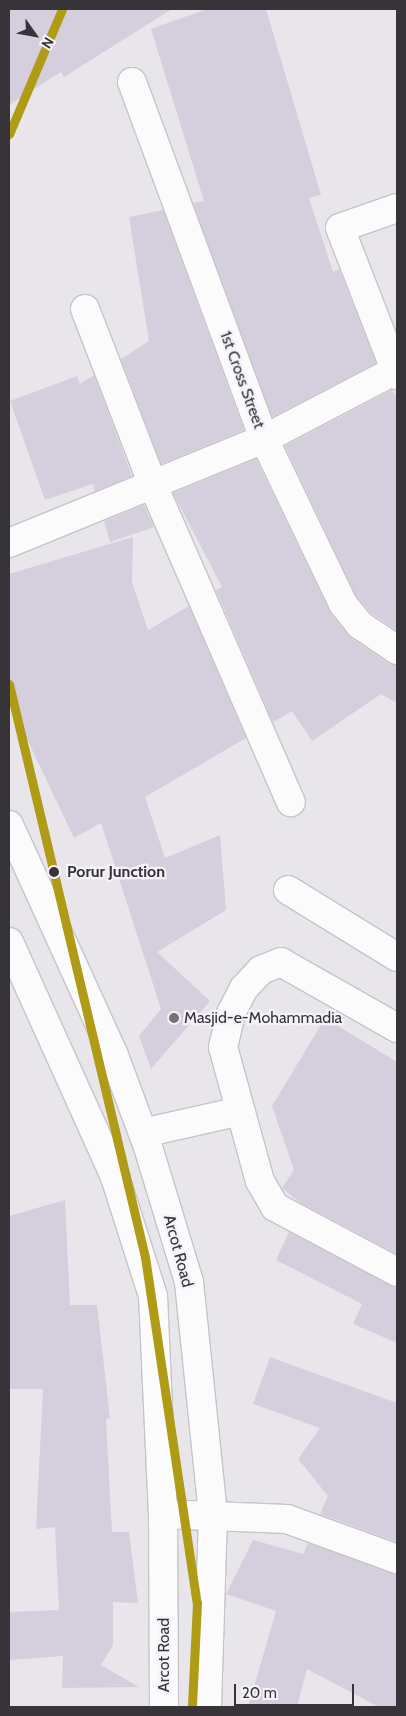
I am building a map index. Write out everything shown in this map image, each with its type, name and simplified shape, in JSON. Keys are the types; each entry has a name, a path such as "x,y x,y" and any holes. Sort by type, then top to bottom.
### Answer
{"street":[{"name":"1st Cross Street","path":"132,82 264,439 343,604 360,625 397,650"},
{"path":"9,543 152,483 264,439 396,373 340,228 397,208"},
{"path":"85,309 152,483 291,802"},
{"name":"Arcot Road","path":"9,825 113,1053 143,1133 189,1282 213,1515 207,1707"},
{"path":"288,890 397,957"},
{"name":"Arcot Road","path":"9,942 115,1177 153,1296 163,1514 164,1707"},
{"path":"397,1028 281,962 261,970 244,988 235,1005 223,1047 260,1181 275,1207 397,1272"},
{"path":"143,1133 241,1111"},
{"path":"163,1514 213,1515 295,1521 397,1559"}],"building":[{"path":"9,9 172,9 64,77 61,72 9,105"},
{"path":"207,9 266,9 321,195 309,198 333,272 339,269 376,363 272,417 193,203 204,201 151,29"},
{"path":"163,210 244,430 161,464 121,359 149,341 129,217"},
{"path":"94,375 132,476 95,491 93,484 45,500 10,401 77,376 80,384"},
{"path":"392,390 397,397 397,631 371,613 356,596 285,446"},
{"path":"256,459 331,614 351,638 388,663 397,665 397,703 381,694 312,741 292,711 273,722 216,590 222,587 173,493"},
{"path":"144,505 154,527 110,542 104,521"},
{"path":"133,537 132,582 148,630 189,606 246,738 145,797 165,858 220,835 226,910 157,952 210,1001 151,1069 139,1036 161,1009 101,823 74,838 9,701 9,574"},
{"path":"325,1018 397,1062 397,1254 299,1202 282,1188 294,1170 272,1106"},
{"path":"65,1200 70,1305 97,1305 110,1418 106,1419 112,1532 129,1532 138,1603 113,1602 113,1645 101,1665 139,1687 62,1688 63,1656 9,1660 9,1612 59,1610 55,1527 36,1529 43,1389 9,1389 9,1216"},
{"path":"289,1232 397,1288 397,1343 353,1324 362,1304 276,1260"},
{"path":"270,1357 397,1403 397,1542 320,1514 328,1496 298,1459 320,1428 253,1404"},
{"path":"253,1540 303,1554 308,1543 397,1574 397,1707 379,1707 307,1669 297,1707 248,1707 276,1611 226,1594"}],"transit line":[{"path":"9,134 62,9"},
{"path":"9,684 145,1257 197,1603 192,1707"}],"place":[{"name":"Porur Junction","path":"54,872"},
{"name":"Masjid-e-Mohammadia","path":"174,1018"}]}
